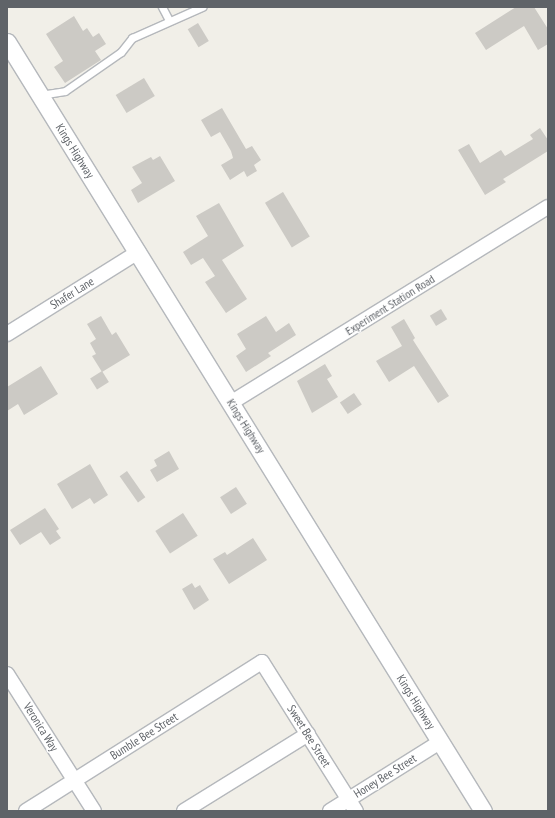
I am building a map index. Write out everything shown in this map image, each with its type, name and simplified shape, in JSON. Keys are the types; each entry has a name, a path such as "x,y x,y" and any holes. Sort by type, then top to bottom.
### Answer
{"street":[{"name":"Kings Highway","path":"7,42 232,402 483,811"},
{"name":"Experiment Station Road","path":"232,402 548,208"},
{"name":"Shafer Lane","path":"7,334 138,252"},
{"name":"Sweet Bee Street","path":"262,662 352,805"},
{"name":"Bumble Bee Street","path":"26,811 262,662"},
{"name":"Veronica Way","path":"7,674 94,811"},
{"path":"184,811 308,734"},
{"name":"Honey Bee Street","path":"330,811 352,805 440,742"}],"lane":[{"path":"162,7 170,20"},
{"path":"40,95 65,91 121,52 132,38 202,7"}],"building":[{"path":"516,7 534,7 548,29 548,44 538,50 524,26 486,50 475,33"},
{"path":"74,16 83,31 87,28 93,37 99,33 106,44 95,51 101,60 65,83 54,67 63,61 46,34"},
{"path":"198,23 209,41 199,47 188,29"},
{"path":"144,78 155,96 127,113 116,95"},
{"path":"222,108 246,149 252,146 261,160 254,165 257,171 247,177 244,171 230,180 221,165 233,158 231,151 220,132 211,137 201,120"},
{"path":"540,128 548,140 548,151 503,179 506,182 485,195 458,150 469,144 480,163 501,150 505,156 533,139 530,135"},
{"path":"160,156 175,181 138,203 131,190 142,183 132,167 151,157 153,160"},
{"path":"283,192 310,237 292,247 265,203"},
{"path":"219,203 244,246 222,260 247,299 226,313 205,282 215,276 203,258 191,265 183,252 208,236 196,216"},
{"path":"441,309 447,319 436,326 430,316"},
{"path":"101,316 112,335 116,332 130,355 102,372 92,356 96,354 90,343 96,339 87,324"},
{"path":"266,316 276,332 289,323 296,335 268,353 271,356 246,372 236,356 246,349 237,334"},
{"path":"404,319 415,338 413,340 449,396 438,403 414,366 389,382 376,361 402,346 391,327"},
{"path":"325,364 332,376 327,379 338,397 312,413 297,381"},
{"path":"41,366 58,394 24,415 18,404 7,411 7,387"},
{"path":"102,371 109,382 97,389 90,378"},
{"path":"354,393 362,405 348,414 340,403"},
{"path":"169,451 179,469 157,482 150,470 157,466 154,460"},
{"path":"90,464 108,495 94,504 90,498 72,509 57,484"},
{"path":"127,471 145,497 138,502 120,476"},
{"path":"236,487 247,504 231,514 220,497"},
{"path":"45,508 59,529 56,531 61,538 50,545 41,532 20,545 10,530"},
{"path":"183,513 198,536 170,554 155,531"},
{"path":"253,538 267,560 229,584 213,559 225,552 227,555"},
{"path":"192,583 195,588 200,585 209,600 194,610 182,589"}]}
